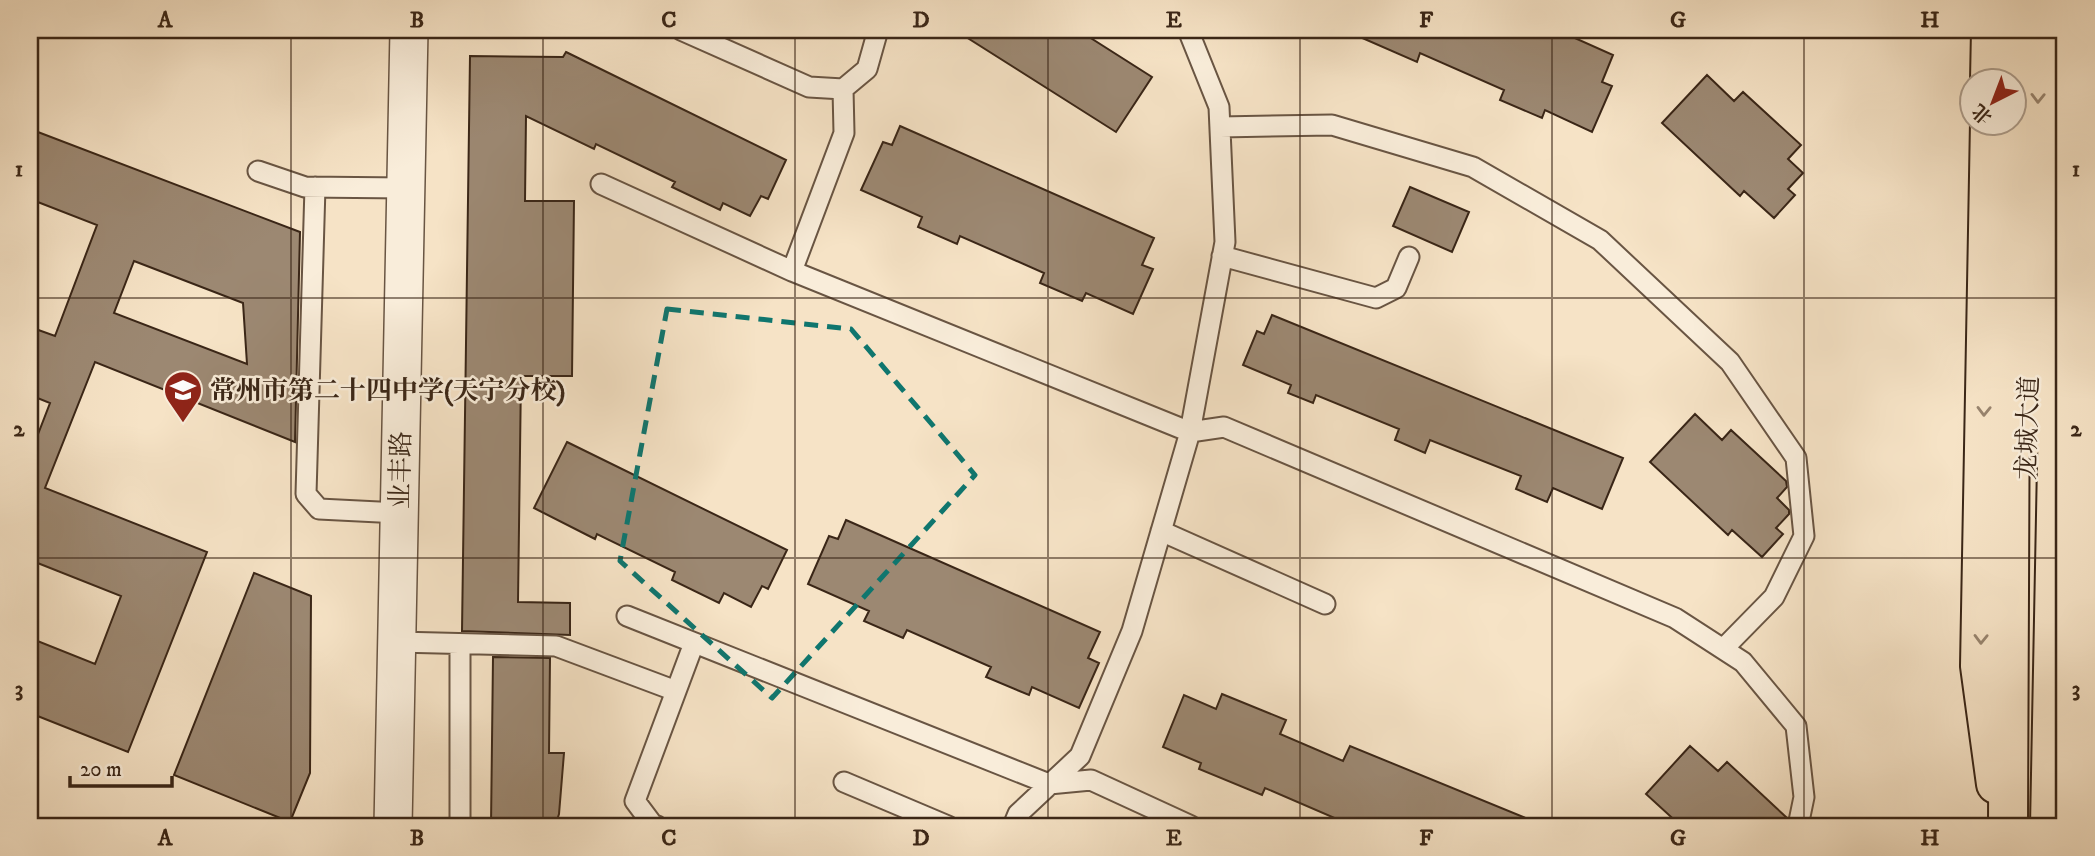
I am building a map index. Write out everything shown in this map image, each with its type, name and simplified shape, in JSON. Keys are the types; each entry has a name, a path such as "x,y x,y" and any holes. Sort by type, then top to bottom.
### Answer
{"main road":[{"path":"1990,66 1991,30"},
{"path":"2012,66 2013,30"},
{"name":"龙城大道","path":"2009,826 2036,214 2039,30"},
{"path":"2050,826 2065,51"},
{"path":"1990,136 1980,666 2001,826"},
{"path":"2009,826 2011,136"}],"street":[{"name":"业丰路","path":"393,826 408,30"}],"lane":[{"path":"681,30 809,87 843,89 867,69 878,30"},
{"path":"1013,826 1018,814 1080,756 1132,631 1190,432 1225,242 1219,107 1188,30"},
{"path":"792,271 844,132 843,89"},
{"path":"1220,127 1332,125 1473,167 1600,240 1730,362 1796,458 1804,536 1774,597 1723,649"},
{"path":"258,171 305,187 406,188"},
{"path":"601,184 792,271 1190,432 1224,427 1675,618 1743,663 1796,726 1804,797 1798,826"},
{"path":"315,187 306,494 319,509 399,513"},
{"path":"1222,256 1376,298 1396,288 1409,257"},
{"path":"1161,531 1325,604"},
{"path":"627,616 1049,784 1091,780 1191,826"},
{"path":"397,642 556,646 676,691"},
{"path":"657,826 653,825 635,801 694,643"},
{"path":"460,644 460,826"},
{"path":"844,782 948,826"}],"highlighted area":[{"path":"667,309 851,329 975,475 772,698 620,561"}],"building":[{"path":"955,30 1078,30 1152,77 1116,132"},
{"path":"1344,30 1557,30 1613,55 1602,82 1612,86 1592,132 1545,110 1542,118 1500,100 1504,90 1420,53 1417,62"},
{"path":"566,52 786,160 768,199 761,196 750,216 723,203 720,210 672,187 675,182 596,144 594,149 526,116 525,201 574,201 572,376 521,376 518,602 570,603 570,635 462,631 470,56 563,57"},
{"path":"1707,75 1734,101 1743,92 1801,145 1788,159 1803,173 1788,189 1795,195 1774,218 1744,191 1740,196 1662,123"},
{"path":"900,126 1154,238 1142,265 1153,269 1133,314 1086,293 1082,301 1040,283 1044,273 960,236 957,244 918,227 922,217 861,190 883,142 892,145"},
{"path":"30,129 300,232 295,442 95,362 45,488 207,552 128,752 30,713 30,638 95,664 121,596 30,560 30,455 50,403 30,395 30,327 55,336 97,225 30,199","holes":["134,261 243,303 247,364 114,313"]},
{"path":"1410,187 1469,212 1452,252 1393,226"},
{"path":"1272,315 1623,458 1602,509 1553,488 1547,502 1516,489 1521,476 1430,440 1425,453 1395,440 1399,429 1316,395 1313,403 1288,393 1291,385 1243,365 1257,331 1264,334"},
{"path":"1695,414 1722,440 1731,430 1786,481 1787,487 1777,498 1789,510 1789,514 1776,528 1783,534 1762,557 1732,530 1728,535 1650,462"},
{"path":"567,442 787,550 768,589 762,586 751,607 724,593 719,603 672,580 675,572 597,534 595,539 534,508"},
{"path":"846,520 1100,632 1088,658 1099,663 1079,708 1032,687 1029,695 986,677 991,667 907,630 903,638 864,621 869,611 808,584 829,536 838,539"},
{"path":"254,573 311,596 310,773 290,822 174,775"},
{"path":"493,657 550,658 549,753 564,753 559,814 555,826 491,826"},
{"path":"1222,694 1286,720 1280,734 1343,761 1350,746 1545,826 1334,826 1337,819 1265,788 1262,795 1199,769 1201,763 1163,747 1184,695 1216,709"},
{"path":"1690,746 1718,771 1727,762 1787,818 1786,826 1681,826 1646,794"}],"place":[{"name":"常州市第二十四中学(天宁分校)","path":"183,424"}]}
